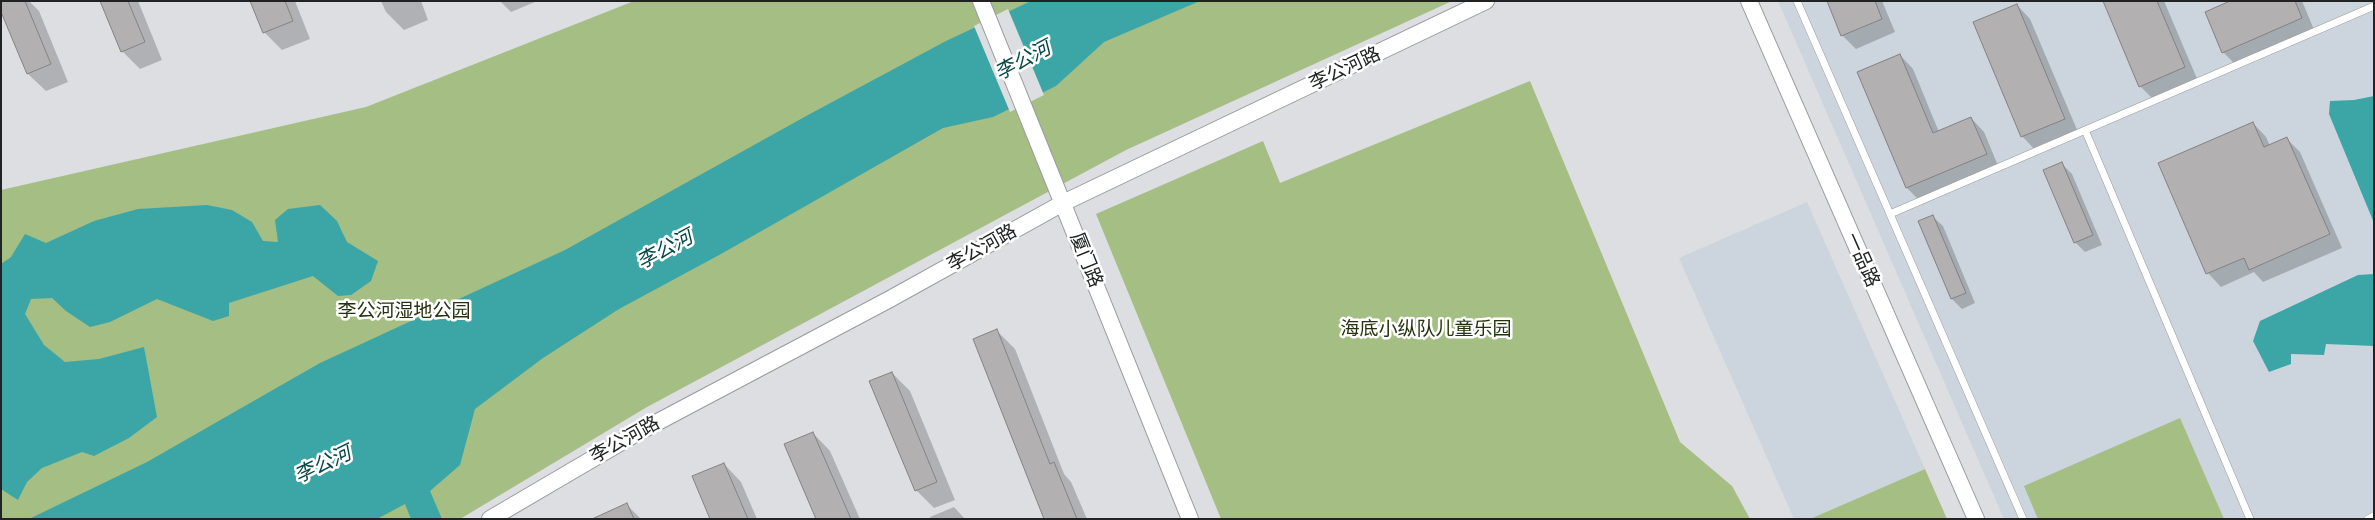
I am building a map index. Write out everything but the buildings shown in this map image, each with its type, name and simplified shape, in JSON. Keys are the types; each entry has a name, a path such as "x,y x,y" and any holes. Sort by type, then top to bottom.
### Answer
{"street":[{"name":"厦门路","path":"981,1 1190,519"},
{"name":"李公河路","path":"490,519 634,434 881,303 1063,203 1486,1"},
{"name":"一品路","path":"1749,1 1976,519"}],"lane":[{"path":"1798,1 2023,519"},
{"path":"1890,214 2374,6"},
{"path":"2085,130 2250,519"},
{"path":"2368,519 2374,516"}],"shaded area":[{"path":"1778,1 2374,1 2374,519 2004,519"},
{"path":"1807,202 1925,469 1810,519 1794,519 1679,258"}],"green space":[{"name":"李公河湿地公园","path":"634,1 1452,1 1126,150 647,407 460,519 1,519 1,190 366,107"},
{"name":"海底小纵队儿童乐园","path":"1530,81 1680,442 1732,486 1750,519 1221,519 1096,214 1263,141 1280,183"},
{"path":"2180,418 2224,519 2038,519 2024,486"},
{"path":"1925,469 1947,519 1810,519"}],"water":[{"name":"李公河","path":"1031,1 1200,1 1104,42 1056,86 993,117 943,128 721,254 619,309 543,358 475,409 460,465 430,491 442,519 411,519 405,504 377,519 29,519 147,462 320,363 565,250 946,41"},
{"path":"2374,96 2374,223 2329,114 2330,101 2354,100"},
{"path":"207,205 232,210 252,222 263,241 278,242 275,220 288,209 320,205 337,221 347,242 378,261 371,281 351,295 338,296 313,276 229,303 229,316 213,321 157,299 110,322 90,327 66,311 52,298 31,299 25,314 44,345 65,362 99,359 144,347 157,417 129,438 94,456 82,452 42,468 27,482 18,500 1,489 1,264 11,257 25,234 46,243 94,221 138,209"},
{"path":"2374,274 2374,346 2326,344 2324,355 2291,354 2291,364 2269,372 2253,341 2260,321 2358,275"}],"pier":[{"path":"1008,9 1044,95 1010,112 974,26"}]}
